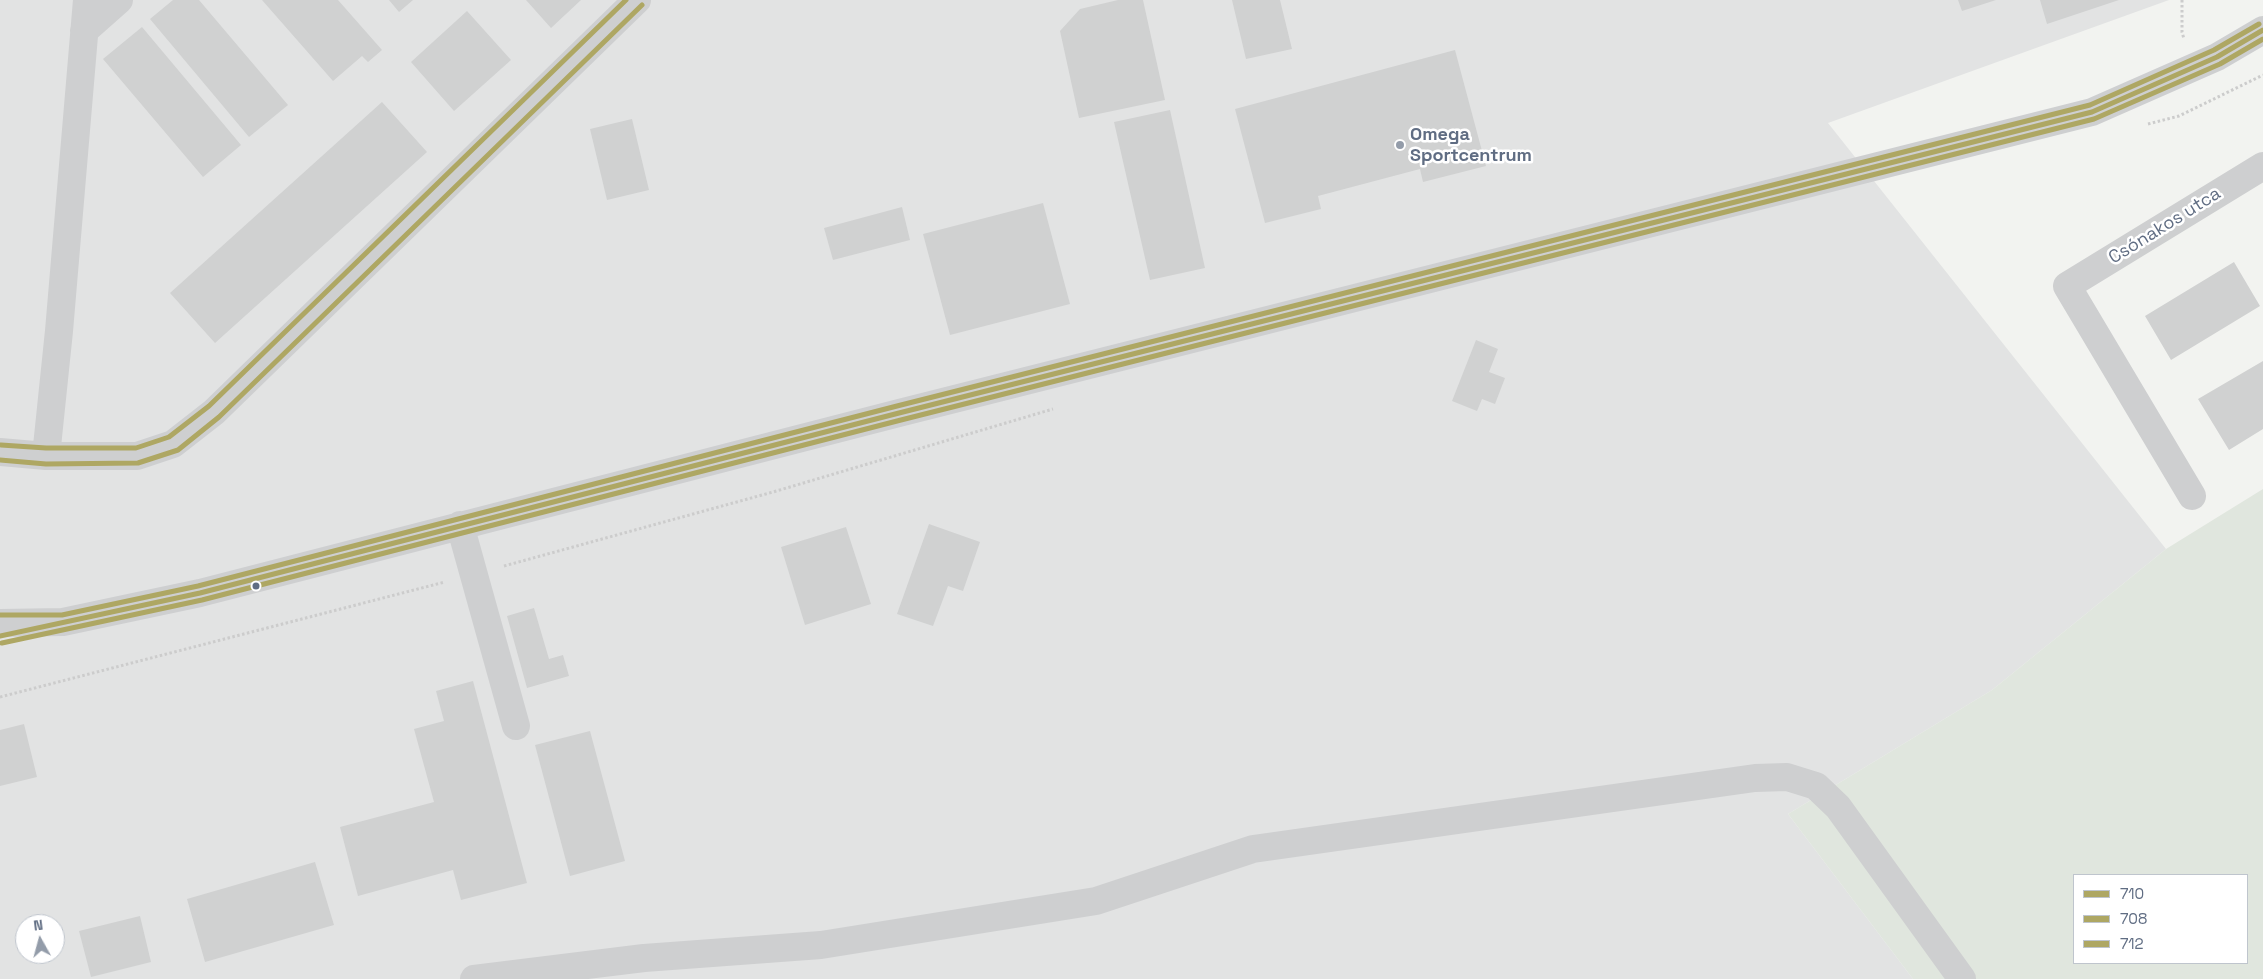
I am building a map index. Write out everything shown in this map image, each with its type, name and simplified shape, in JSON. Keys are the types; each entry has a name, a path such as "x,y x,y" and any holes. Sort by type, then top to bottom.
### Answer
{"street":[{"path":"46,456 59,331 87,0"},
{"path":"84,32 119,0"},
{"path":"0,452 46,456 137,456 174,444 214,412 637,0"},
{"path":"0,636 200,593 2092,112 2217,57 2263,30"},
{"name":"Csónakos utca","path":"2192,496 2067,286 2263,166"},
{"path":"460,526 516,726"},
{"path":"0,623 64,622"},
{"path":"474,979 644,958 822,945 1096,901 1253,849 1755,778 1787,777 1816,786 1838,807 1962,979"}],"path":[{"path":"2140,126 2179,116 2263,75"},
{"path":"0,697 474,574 773,492 1054,409"}],"shaded area":[{"path":"0,0 2169,0 1828,123 2166,549 1992,690 1788,814 1913,979 0,979"},
{"path":"2263,489 2263,979 1913,979 1788,814 1992,690 2166,549"}],"building":[{"path":"173,0 199,0 288,105 249,137 150,19"},
{"path":"262,0 338,0 382,50 368,62 362,56 333,81"},
{"path":"389,0 413,0 399,12"},
{"path":"526,0 581,0 551,28"},
{"path":"1118,0 1143,0 1165,100 1079,118 1060,31 1080,9"},
{"path":"1232,0 1280,0 1292,49 1246,59"},
{"path":"1958,0 1996,0 1962,11"},
{"path":"2040,0 2119,0 2047,24"},
{"path":"467,11 511,60 454,111 411,62"},
{"path":"142,27 241,145 203,177 103,59"},
{"path":"1455,50 1486,166 1423,182 1420,169 1318,196 1321,209 1265,223 1235,109"},
{"path":"382,102 427,152 215,343 170,293"},
{"path":"1170,110 1205,268 1150,280 1114,122"},
{"path":"632,119 649,190 607,200 590,129"},
{"path":"1043,203 1070,304 950,335 923,234"},
{"path":"902,207 910,240 833,260 824,228"},
{"path":"2234,262 2260,306 2171,360 2145,316"},
{"path":"1476,340 1498,349 1489,372 1505,378 1495,404 1482,399 1477,411 1452,401"},
{"path":"2263,361 2263,429 2229,450 2198,399"},
{"path":"929,524 980,542 963,591 948,586 933,626 897,614"},
{"path":"846,527 871,604 805,625 781,547"},
{"path":"534,608 549,659 563,655 569,676 527,688 507,616"},
{"path":"473,681 527,883 461,900 453,870 358,896 340,827 434,802 414,729 444,721 436,691"},
{"path":"24,724 37,777 0,786 0,730"},
{"path":"590,731 625,861 570,876 535,745"},
{"path":"315,862 334,925 205,962 187,899"},
{"path":"140,916 151,962 91,977 79,931"}],"transit line":[{"name":"712","path":"1,445 46,448 136,448 169,437 209,406 626,0"},
{"name":"708","path":"0,460 46,464 138,463 178,450 219,417 642,5"},
{"name":"712","path":"0,615 62,615 198,586 897,406 2090,105 2214,50 2259,24"},
{"name":"710","path":"0,636 200,593 899,413 2092,112 2217,57 2263,30"},
{"name":"708","path":"2,643 202,600 901,420 2094,119 2220,64 2263,39"}],"place":[{"name":"Omega Sportcentrum","path":"1400,145"}]}
